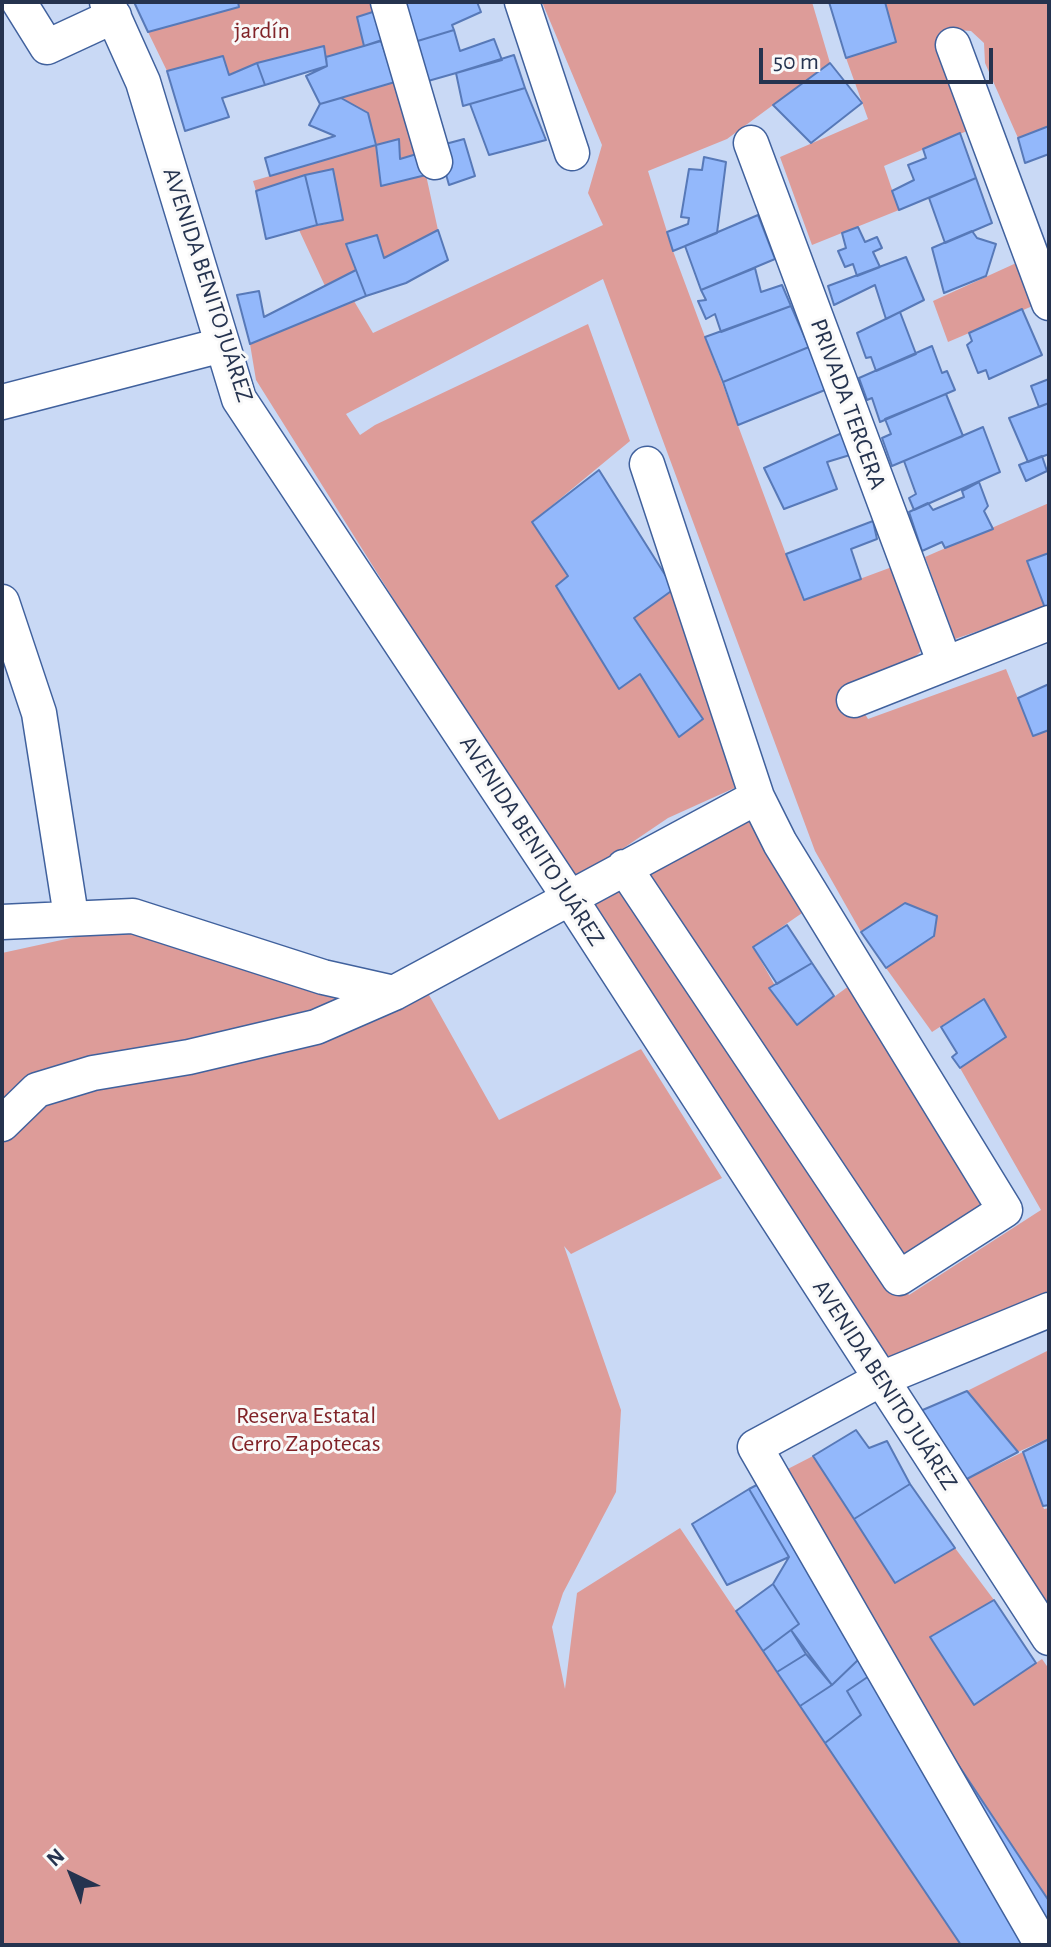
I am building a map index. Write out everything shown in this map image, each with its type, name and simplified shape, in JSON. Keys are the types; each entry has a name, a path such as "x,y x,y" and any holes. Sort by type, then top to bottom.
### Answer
{"street":[{"path":"19,2 47,47 110,9"},
{"path":"388,2 435,162"},
{"path":"522,2 572,153"},
{"name":"AVENIDA BENITO JUÁREZ","path":"110,9 143,82 239,399 571,900 1049,1638"},
{"path":"953,45 1049,303"},
{"name":"PRIVADA TERCERA","path":"751,143 945,664"},
{"path":"2,402 222,345"},
{"path":"624,867 899,1278 1005,1210 780,843 757,797 647,464"},
{"path":"2,602 39,713 71,916"},
{"path":"854,700 1049,623"},
{"path":"2,1124 37,1090 93,1073 189,1057 316,1027 394,993 757,797"},
{"path":"2,922 71,916 133,916 323,977 394,993"},
{"path":"1042,1945 755,1447 881,1379 1049,1310"}],"green space":[{"name":"jardín","path":"238,2 378,2 379,10 357,17 364,46 326,57 324,47 257,63 229,75 223,56 167,71 148,32 239,7"},
{"path":"542,2 812,2 830,63 727,139 648,171 673,251 803,600 892,567 924,648 912,660 849,687 868,719 1006,669 1033,736 1049,730 1049,1298 884,1371 575,906 623,875 909,1295 1041,1210 960,1068 1006,1037 983,999 932,1032 886,968 934,937 936,916 905,903 861,932 815,851 603,279 346,414 360,435 375,425 588,324 630,441 532,522 568,576 556,586 619,689 640,674 680,736 703,718 634,618 674,589 741,785 668,818 572,883 256,380 250,344 354,301 373,333 603,225 588,193 602,145"},
{"path":"885,2 1049,2 1049,126 1018,138 985,63 984,43 971,31 959,30 974,128 884,166 899,210 812,245 780,157 868,119 846,58 895,42"},
{"path":"395,82 420,153 400,159 399,139 376,145 381,186 426,175 438,230 384,258 377,235 347,244 356,270 325,286 299,230 343,220 333,170 256,191 253,181 375,145 368,113 341,98"},
{"path":"1025,259 1042,302 948,342 933,301"},
{"path":"1049,503 1049,553 1028,562 1045,608 955,639 925,557"},
{"path":"750,811 805,911 753,947 797,1024 853,983 989,1200 902,1255 647,869"},
{"name":"Reserva Estatal Cerro Zapotecas","path":"144,922 429,995 499,1120 641,1049 722,1178 571,1254 564,1246 621,1410 616,1492 563,1593 552,1627 565,1689 577,1593 680,1528 961,1945 2,1945 2,953"},
{"path":"1049,1350 1049,1438 1018,1452 967,1391"},
{"path":"1023,1452 1044,1509 1049,1508 1049,1605 963,1481"},
{"path":"813,1456 895,1583 955,1548 994,1600 930,1638 974,1704 1042,1659 1049,1669 1049,1901 935,1730 780,1473"}],"building":[{"path":"134,2 238,2 239,7 148,32"},
{"path":"400,2 477,2 481,12 452,25 454,30 411,43"},
{"path":"829,2 885,2 896,42 846,58"},
{"path":"379,10 385,39 364,46 357,17"},
{"path":"454,30 460,51 494,39 502,60 421,83 411,43"},
{"path":"381,41 395,82 320,104 306,76 327,66 326,57"},
{"path":"324,46 327,66 265,85 257,63"},
{"path":"514,55 525,88 463,106 456,73"},
{"path":"223,56 229,75 257,63 265,85 222,98 229,117 185,131 167,71"},
{"path":"830,63 862,103 811,143 773,105"},
{"path":"525,88 546,140 489,155 470,104"},
{"path":"341,98 368,113 376,145 270,176 265,158 335,136 309,125 320,104"},
{"path":"1049,126 1049,154 1025,163 1018,138"},
{"path":"960,133 976,178 899,210 892,191 914,180 908,165 926,158 923,149"},
{"path":"399,139 400,159 420,153 426,175 381,186 376,145"},
{"path":"464,139 475,176 449,185 438,146"},
{"path":"704,157 726,162 717,233 673,251 667,232 688,224 689,218 681,217 689,169 702,170"},
{"path":"333,169 343,220 317,225 305,175"},
{"path":"305,175 317,225 266,239 256,191"},
{"path":"976,178 992,223 945,243 929,198"},
{"path":"758,215 775,259 701,290 685,246"},
{"path":"858,227 865,242 877,237 882,248 873,252 880,267 857,276 853,264 845,267 838,251 846,248 842,233"},
{"path":"438,230 448,260 406,283 366,296 346,244 377,235 384,258"},
{"path":"972,231 977,238 996,244 986,276 944,293 932,248"},
{"path":"906,257 924,300 886,319 875,285 834,305 828,286"},
{"path":"755,268 761,292 782,285 791,306 721,332 715,314 706,319 698,301 706,300 701,290"},
{"path":"356,270 366,296 250,344 237,295 259,291 264,317"},
{"path":"791,306 809,347 723,382 705,337"},
{"path":"1022,309 1042,355 989,379 986,370 978,373 967,345 972,341 969,333"},
{"path":"900,312 916,354 876,371 871,357 866,358 857,333"},
{"path":"932,346 942,373 947,371 955,390 880,422 872,398 867,400 859,378"},
{"path":"809,347 825,390 738,425 723,382"},
{"path":"1049,379 1049,403 1039,407 1031,386"},
{"path":"946,394 963,436 892,466 882,438 891,434 885,419"},
{"path":"1049,403 1049,454 1028,462 1009,418"},
{"path":"983,427 1000,472 914,510 909,498 916,494 904,461"},
{"path":"842,433 850,455 827,462 837,489 784,509 764,468"},
{"path":"1042,456 1047,471 1026,481 1019,465"},
{"path":"599,470 674,589 634,618 703,719 679,737 640,674 619,689 556,586 568,576 532,522"},
{"path":"979,482 988,506 984,511 993,529 945,548 942,542 922,551 909,512 928,503 933,510 964,497 962,491"},
{"path":"873,521 877,539 851,549 861,579 804,600 786,554"},
{"path":"1049,553 1049,606 1045,608 1027,561"},
{"path":"1049,684 1049,730 1033,736 1018,698"},
{"path":"905,903 937,916 934,936 886,968 861,932"},
{"path":"787,925 812,963 777,984 753,947"},
{"path":"812,963 834,996 797,1025 769,988"},
{"path":"984,999 1006,1037 960,1068 952,1057 957,1053 941,1027"},
{"path":"967,1391 1018,1452 963,1481 918,1412"},
{"path":"856,1430 869,1448 887,1441 910,1484 854,1519 813,1456"},
{"path":"1049,1439 1049,1505 1043,1506 1023,1452"},
{"path":"780,1473 935,1730 1049,1901 1049,1945 961,1945 825,1743 861,1715 847,1691 872,1674 859,1659 832,1685 791,1630 799,1624 773,1584 789,1557 749,1489"},
{"path":"910,1484 955,1548 895,1583 854,1519"},
{"path":"749,1489 789,1557 727,1585 692,1524"},
{"path":"773,1584 799,1624 763,1651 736,1611"},
{"path":"994,1600 1036,1663 974,1705 930,1637"},
{"path":"791,1630 806,1654 777,1672 763,1651"},
{"path":"806,1654 832,1685 800,1706 777,1672"},
{"path":"859,1659 872,1674 847,1691 861,1715 825,1743 800,1706 832,1685"}]}
